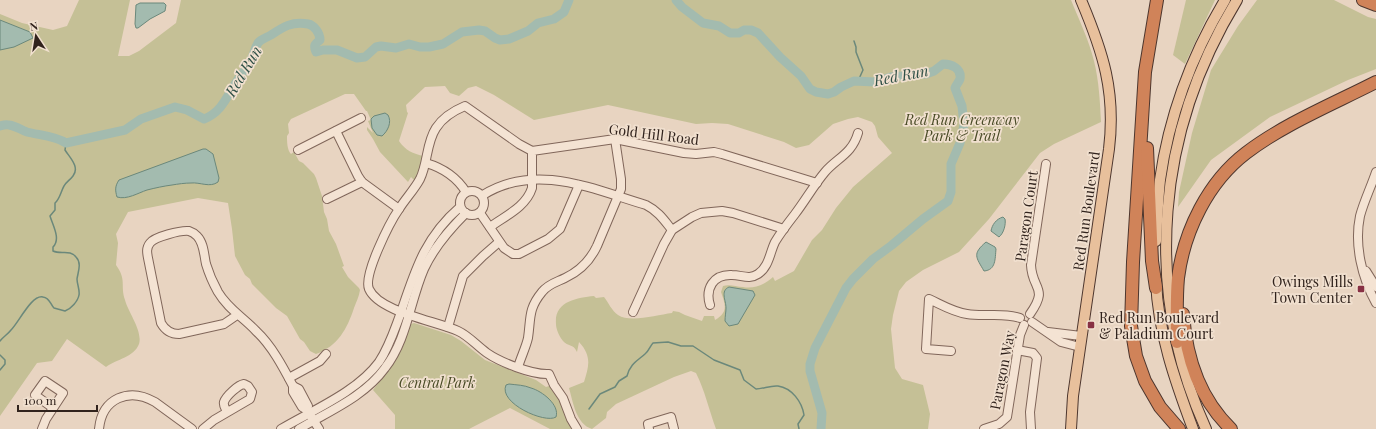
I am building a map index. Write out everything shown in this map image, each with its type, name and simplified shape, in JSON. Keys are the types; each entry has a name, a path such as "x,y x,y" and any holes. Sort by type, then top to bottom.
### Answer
{"highway":[{"path":"1157,0 1145,72 1140,139 1131,326 1136,356 1145,381 1160,407 1179,429"},
{"path":"1364,0 1376,5"},
{"path":"1151,34 1146,128 1152,261 1156,288"},
{"path":"1177,342 1178,278 1185,245 1203,204 1224,175 1237,160 1286,127 1376,82"},
{"path":"1231,429 1209,404 1201,389 1196,373 1186,337 1183,300 1185,276 1191,244 1200,221 1211,200 1232,171 1259,144"}],"main road":[{"name":"Red Run Boulevard","path":"1071,429 1071,409 1109,149 1111,119 1110,92 1106,68 1096,34 1081,0"},
{"path":"1193,429 1180,396 1168,356 1156,288 1155,259 1158,205 1164,155 1182,89 1205,36 1225,0"},
{"path":"1206,429 1192,394 1177,342 1170,302 1166,257 1167,209 1173,162 1184,116 1212,43 1236,0"}],"street":[{"path":"490,227 523,203 531,193 532,151 519,144 465,106 449,114 432,135 428,145 426,163 421,176 416,186 399,209 377,252 368,282 369,289 377,299 405,314 448,327 466,336 494,358 534,373 549,374 554,385 563,398 577,429"},
{"path":"298,150 361,118"},
{"path":"336,131 362,182 399,209"},
{"path":"710,305 708,300 708,289 714,280 727,275 749,277 764,269 775,242 784,229 828,169 853,147 858,134"},
{"path":"518,367 528,339 529,321 533,305 548,286 575,273 589,260 597,246 618,197 622,184 615,139"},
{"name":"Gold Hill Road","path":"532,151 615,139 684,153 696,154 714,152 817,183"},
{"path":"426,163 439,167 448,173 459,181 466,192"},
{"name":"Paragon Court","path":"1027,320 1040,296 1031,265 1046,164"},
{"path":"1376,172 1360,218 1358,240 1361,264 1367,288 1376,303"},
{"path":"483,195 506,184 532,179 558,181 579,185 646,205 654,209 672,230"},
{"path":"327,199 362,182"},
{"path":"480,213 508,252 519,254 524,253 554,235 560,229 579,185"},
{"path":"476,190 483,195 485,201 480,213 473,215 463,210 460,199 466,192 476,190"},
{"path":"281,429 308,411 345,393 355,386 379,362 405,314 430,258 463,210"},
{"path":"632,312 672,230 692,217 701,213 722,211 784,229"},
{"path":"237,315 224,324 179,334 174,334 166,330 162,323 148,258 147,252 149,244 158,237 184,231 193,233 197,236 202,245 206,264 218,292 227,305 256,330 264,339 289,378 293,386 293,392 302,407 308,411 318,429"},
{"path":"448,327 463,276 500,242"},
{"path":"1361,264 1376,288"},
{"path":"951,351 926,349 929,299 963,314 1005,314 1027,320 1047,331 1061,342 1080,347"},
{"path":"299,429 360,393 378,377 393,356 405,314"},
{"name":"Paragon Way","path":"984,429 999,424 1007,417 1020,335 1027,320"},
{"path":"1047,331 1081,336"},
{"path":"1017,350 1033,353 1037,358 1030,412 1031,429"},
{"path":"289,378 320,361 326,354"},
{"path":"99,429 101,417 108,405 121,397 135,395 149,398 192,429"},
{"path":"42,429 53,408"},
{"path":"203,429 209,423 227,412"},
{"path":"649,429 648,424 671,417 674,429"}],"green space":[{"name":"Red Run Greenway Park & Trail","path":"79,0 130,0 118,56 129,56 139,51 176,23 181,0 1071,0 1087,38 1096,69 1101,122 1054,144 1040,153 989,219 959,252 923,270 906,282 899,291 891,329 895,368 902,379 923,385 930,414 928,429 716,429 696,373 691,371 674,377 616,404 607,412 606,418 592,429 579,418 569,388 584,382 588,366 588,357 579,342 577,352 574,347 565,343 559,335 556,326 556,316 559,310 568,302 594,296 596,298 604,297 614,311 623,317 644,318 672,313 673,311 702,321 704,316 714,316 715,320 722,314 725,308 721,292 723,286 731,285 755,287 773,277 775,281 794,271 812,240 822,230 836,208 853,187 892,153 878,137 875,126 872,122 858,117 833,124 809,145 796,148 784,142 728,124 696,124 608,105 534,120 494,95 476,86 468,88 459,96 450,93 445,86 425,87 406,105 408,113 399,141 410,151 424,156 415,181 411,177 408,182 380,152 367,130 367,127 373,133 368,121 371,120 367,111 354,94 345,94 291,119 288,124 289,133 287,140 289,150 291,154 294,152 299,161 314,174 322,196 329,231 336,244 344,266 342,267 348,277 360,290 345,330 336,341 324,351 316,354 310,351 300,339 287,316 276,308 245,275 235,256 228,203 198,198 128,212 116,234 118,243 116,265 121,275 125,300 139,333 140,339 137,348 129,355 106,367 67,339 52,361 37,363 0,416 0,14 22,23 53,30 67,26"},
{"path":"1186,0 1215,0 1185,64 1173,55"},
{"path":"1257,0 1334,0 1368,17 1376,19 1376,69 1348,80 1270,117 1211,160 1178,207 1179,192 1192,133 1211,70 1238,26"},
{"name":"Central Park","path":"414,323 451,335 485,360 536,380 546,387 549,386 559,400 571,429 550,429 510,408 469,429 395,429 395,415 373,390 394,363 402,349 411,324"}],"shaded area":[{"path":"140,3 164,3 166,5 165,11 136,28 136,5"},
{"path":"0,20 30,32 33,38 14,47 0,50"},
{"path":"385,113 388,115 390,121 389,126 382,136 377,135 372,128 371,119 374,116"},
{"path":"206,149 213,154 219,178 218,182 215,184 208,185 194,183 163,186 125,198 117,197 116,188 119,180"},
{"path":"1003,217 1005,219 1005,226 999,237 991,231 995,222"},
{"path":"986,242 996,249 993,266 991,269 984,271 977,259 977,253"},
{"path":"729,287 753,291 755,295 738,324 729,326 725,321 726,308 724,293"},
{"path":"509,384 528,387 545,395 553,403 557,412 556,417 550,418 533,415 515,405 505,392 506,385"}],"waterway":[{"name":"Red Run","path":"0,126 6,125 16,127 27,132 52,137 66,143 125,130 141,119 175,107 187,110 204,119 210,116 224,103 248,66 258,43 288,25 302,23 310,25 314,28 318,32 320,40 315,45 316,52 323,50 337,50 357,58 365,57 376,47 381,46 396,48 409,44 420,47 429,47 443,44 462,32 479,30 485,31 500,40 509,39 528,31 538,23 554,19 564,12 569,0"},
{"name":"Red Run","path":"676,0 682,7 703,23 719,26 730,33 739,33 744,30 751,30 758,33 780,57 801,76 810,89 816,92 828,94 854,81 875,82 891,77 926,74 934,71 943,64 958,69 960,79 955,88 962,106 964,125 960,143 951,164 951,192 948,201 873,259 846,288 815,348 810,364 810,371 822,413 821,429"},
{"path":"854,41 856,52 863,70 858,81"},
{"path":"0,341 10,331 30,304 39,297 49,300 54,308 65,311 72,307 79,295 77,279 79,268 78,259 71,253 53,251 56,236 50,216 55,210 55,203 64,186 75,173 74,163 65,150 66,143"},
{"path":"589,409 600,394 615,387 619,381 627,376 632,366 646,353 653,343 668,342 681,346 693,346 714,360 740,370 744,380 756,389 778,386 788,390 796,396 803,410 804,415 798,424 799,429"},
{"path":"0,355 5,360 5,364 0,370"}],"place":[{"name":"Owings Mills Town Center","path":"1361,289"},
{"name":"Red Run Boulevard & Paladium Court","path":"1091,325"}]}
